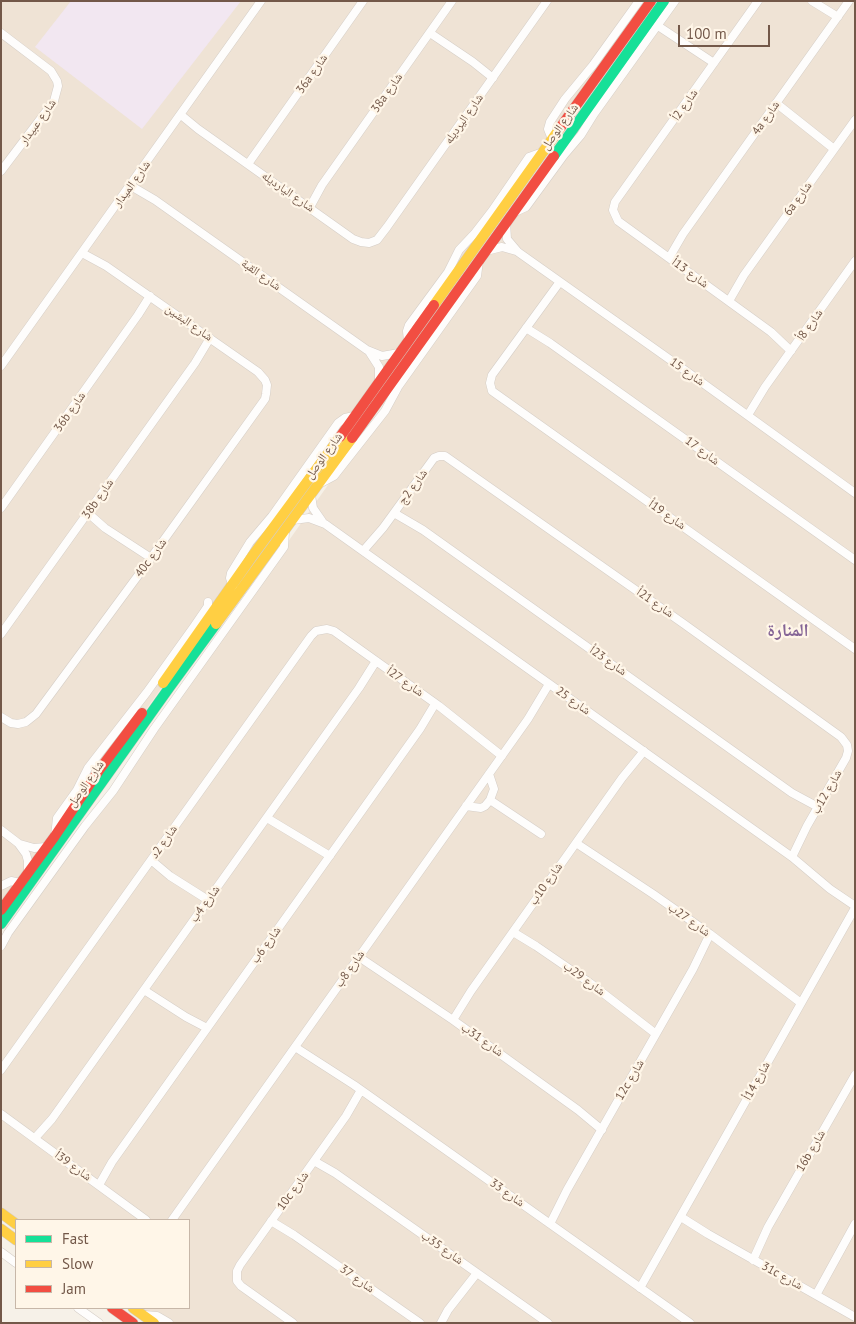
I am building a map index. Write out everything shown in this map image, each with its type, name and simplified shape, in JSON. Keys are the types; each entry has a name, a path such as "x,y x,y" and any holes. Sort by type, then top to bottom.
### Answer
{"main road":[{"name":"شارع الوصل","path":"1,910 650,1"},
{"name":"شارع الوصل","path":"1,924 164,696 321,483 664,1"},
{"path":"1,1213 15,1223"},
{"path":"1,1229 15,1239"},
{"path":"113,1309 133,1323"},
{"path":"135,1309 154,1323"}],"street":[{"name":"شارع الميدار","path":"1,366 261,1"},
{"name":"36a شارع","path":"246,163 363,1"},
{"name":"38a شارع","path":"308,205 452,1"},
{"name":"شارع اليرديله","path":"380,237 548,1"},
{"path":"552,139 548,129 550,122 639,1"},
{"path":"512,213 526,208 564,155 582,135 594,114 675,1"},
{"name":"شارع 2أ","path":"613,210 615,202 758,1"},
{"name":"4a شارع","path":"667,256 849,1"},
{"path":"814,3 836,20"},
{"path":"658,26 714,64"},
{"path":"431,31 494,76"},
{"name":"شارع عبيدار","path":"1,33 51,71 57,80 58,86 54,101 2,168"},
{"path":"775,105 812,133 835,147"},
{"name":"شارع اليارديله","path":"180,117 357,241 370,243 380,237"},
{"name":"6a شارع","path":"727,300 855,120"},
{"name":"شارع القبة","path":"132,183 367,350 382,356 399,353"},
{"name":"شارع 13أ","path":"613,210 618,221 793,348"},
{"name":"شارع 15","path":"506,223 507,239 518,252 746,413 855,493"},
{"name":"شارع 15","path":"486,251 502,247 518,252"},
{"name":"شارع البشين","path":"84,250 262,376 267,385"},
{"name":"شارع 8أ","path":"746,413 855,261"},
{"path":"529,323 558,281"},
{"name":"36b شارع","path":"1,508 152,298"},
{"name":"شارع 17","path":"529,323 550,342 855,560"},
{"name":"شارع 19أ","path":"529,323 492,375 490,383 494,393 855,650"},
{"name":"38b شارع","path":"1,634 212,340"},
{"name":"شارع القبة","path":"367,350 377,363 379,381"},
{"name":"40c شارع","path":"1,717 12,723 22,724 36,714 265,399 267,385"},
{"name":"شارع 2ج","path":"366,553 434,458 442,455 448,457"},
{"name":"شارع 21أ","path":"448,457 841,737 847,745 846,758"},
{"name":"شارع 25","path":"312,495 315,511 325,524"},
{"name":"شارع 23أ","path":"396,511 816,810"},
{"path":"86,515 149,560"},
{"name":"شارع 25","path":"293,520 309,518 325,524 790,856 855,907"},
{"path":"1,946 8,933 84,826 117,785 154,728 284,547 285,532"},
{"path":"55,836 57,818 77,790 88,768 147,692 208,606 208,602"},
{"path":"194,624 207,622"},
{"name":"شارع 2د","path":"1,1070 311,636 316,631 323,629 334,631"},
{"name":"شارع 27أ","path":"334,631 503,754"},
{"name":"شارع 4ب","path":"38,1140 378,663"},
{"name":"شارع 8ب","path":"173,1219 551,686"},
{"name":"شارع 6ب","path":"97,1183 437,705"},
{"name":"شارع 10ب","path":"451,1018 641,750"},
{"name":"شارع 12ب","path":"790,856 846,758"},
{"path":"466,806 481,808 490,800 494,789 489,774"},
{"path":"490,800 541,834"},
{"path":"268,816 328,858"},
{"path":"1,830 18,843 29,847 46,847"},
{"name":"شارع 27ب","path":"577,841 802,1001"},
{"path":"18,843 27,857 28,873"},
{"path":"150,862 206,902"},
{"name":"شارع 25","path":"821,880 855,900"},
{"path":"1,886 11,881 20,883"},
{"name":"شارع 14أ","path":"638,1286 659,1255 855,907"},
{"name":"شارع 29ب","path":"514,930 631,1014 658,1031"},
{"name":"12c شارع","path":"548,1222 712,936"},
{"name":"شارع 31ب","path":"360,955 604,1127"},
{"path":"145,988 205,1030"},
{"name":"شارع 33","path":"296,1045 690,1323"},
{"name":"16b شارع","path":"751,1258 855,1075"},
{"name":"10c شارع","path":"293,1323 239,1284 236,1276 240,1265 363,1092"},
{"name":"شارع 39أ","path":"1,1114 146,1219"},
{"name":"شارع 35ب","path":"315,1159 548,1323"},
{"name":"شارع 37","path":"272,1219 420,1323"},
{"name":"31c شارع","path":"679,1219 855,1317"},
{"path":"814,1294 855,1224"},
{"path":"1,1252 15,1262"},
{"path":"436,1323 448,1310 475,1271"},
{"path":"79,1309 87,1319 99,1323"},
{"path":"441,1323 448,1310"},
{"path":"144,1315 159,1316 168,1323"}],"shaded area":[{"path":"1,1 651,1 1,913"},
{"path":"71,1 241,1 142,129 35,47"},
{"name":"المنارة","path":"669,1 855,1 855,1323 162,1323 142,1309 190,1309 190,1219 18,1219 1,1207 1,949"}],"traffic: fast":[{"path":"554,156 664,1"},
{"path":"1,924 216,624"}],"traffic: slow":[{"path":"434,305 560,128"},
{"path":"163,683 253,555 340,437"},
{"path":"216,624 352,438"},
{"path":"1,1213 15,1223"},
{"path":"1,1229 15,1239"},
{"path":"134,1309 154,1323"}],"traffic: jam":[{"path":"560,128 651,1"},
{"path":"352,438 554,156"},
{"path":"340,437 434,305"},
{"path":"1,910 55,836 100,769 142,713"},
{"path":"113,1309 133,1323"}],"district":[{"name":"المنارة","path":"788,631"}]}
